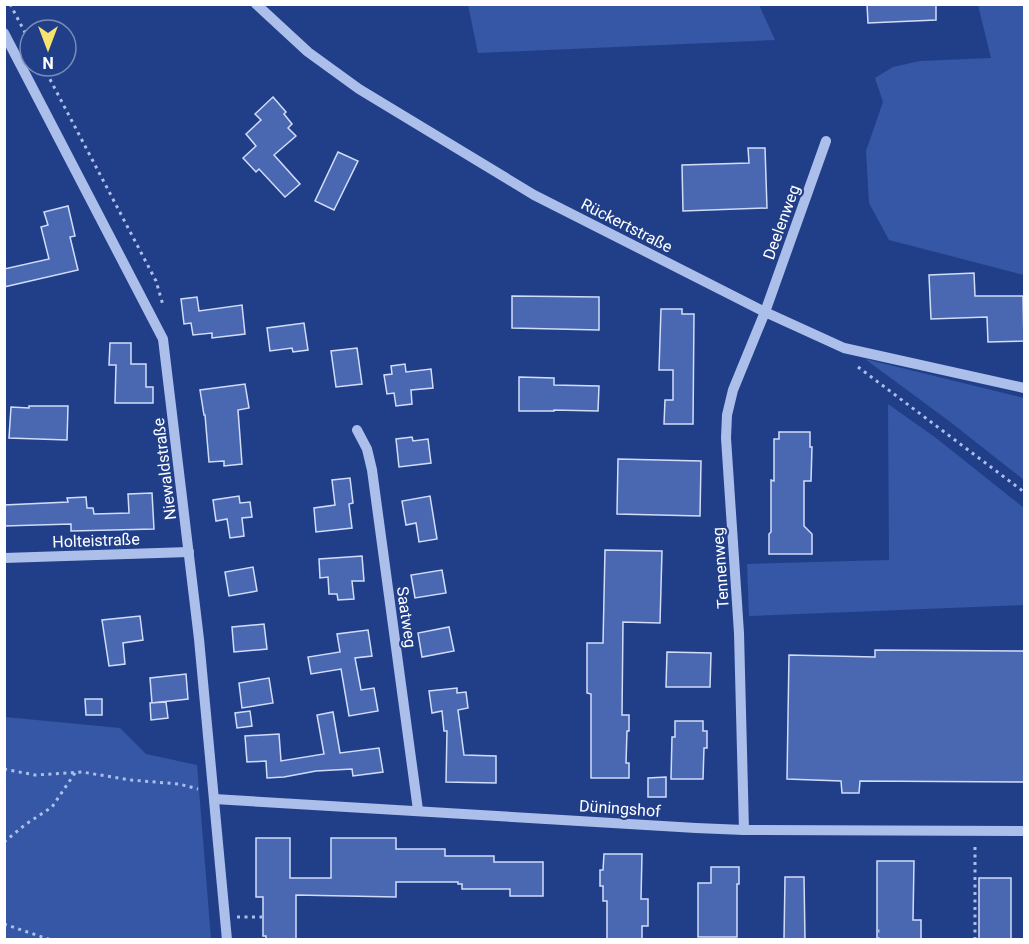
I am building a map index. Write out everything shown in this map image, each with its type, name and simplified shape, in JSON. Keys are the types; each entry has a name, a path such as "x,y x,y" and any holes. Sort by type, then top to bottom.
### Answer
{"street":[{"name":"Rückertstraße","path":"256,4 308,52 359,89 534,195 765,312 844,348 1024,388"},
{"name":"Niewaldstraße","path":"4,33 163,339 199,639 227,939"},
{"name":"Deelenweg","path":"765,312 826,141"},
{"name":"Tennenweg","path":"744,830 739,633 726,438 727,415 733,390 765,312"},
{"name":"Saatweg","path":"357,430 367,449 372,470 418,810"},
{"name":"Holteistraße","path":"4,558 189,552"},
{"name":"Düningshof","path":"214,796 696,828 1024,831"}],"path":[{"path":"10,4 18,19"},
{"path":"49,78 156,281 163,305"},
{"path":"855,351 857,366 1024,492"},
{"path":"4,769 35,775 82,772 130,780 179,784 214,796"},
{"path":"4,842 52,807 75,773"},
{"path":"975,830 975,939"},
{"path":"225,918 263,917"},
{"path":"4,924 51,939"},
{"path":"878,928 878,939"}],"shaded area":[{"path":"468,5 759,5 775,40 478,53"},
{"path":"978,5 1024,5 1024,275 889,240 869,203 866,151 883,102 875,78 893,67 920,61 991,58"},
{"path":"865,359 1024,398 1024,480 949,421"},
{"path":"888,404 936,438 1024,508 1024,605 749,616 747,564 889,560"},
{"path":"5,717 120,728 146,754 197,765 211,939 5,939"}],"building":[{"path":"867,4 936,4 936,20 868,23"},
{"path":"273,97 286,112 284,114 292,124 288,128 296,136 274,155 300,184 285,197 259,169 256,172 243,158 256,146 246,134 261,120 255,114"},
{"path":"748,148 765,148 767,208 683,211 682,165 749,163"},
{"path":"338,152 358,161 334,210 315,201"},
{"path":"68,206 75,236 70,237 78,270 4,287 4,269 49,259 41,227 48,225 44,212"},
{"path":"974,273 975,296 1023,296 1024,341 988,342 987,317 931,319 929,275"},
{"path":"512,296 599,297 599,330 512,328"},
{"path":"197,297 199,311 242,305 245,334 212,338 212,333 193,335 191,323 184,324 181,299"},
{"path":"661,309 682,309 682,314 694,314 693,424 664,424 665,400 673,400 673,370 659,370"},
{"path":"304,323 308,350 293,352 292,348 270,351 267,328"},
{"path":"110,343 131,343 131,364 146,364 146,387 153,387 153,403 115,403 116,365 109,365"},
{"path":"357,348 362,384 336,387 331,351"},
{"path":"405,364 406,372 431,369 433,388 411,390 412,404 396,406 394,393 387,394 384,375 392,374 391,366"},
{"path":"519,377 554,378 554,385 599,386 598,411 519,411"},
{"path":"245,384 249,408 238,410 242,464 224,466 224,461 209,462 205,415 200,390"},
{"path":"29,406 68,406 67,440 9,438 11,407 29,408"},
{"path":"779,432 810,432 811,481 804,481 804,526 812,534 812,554 769,554 771,480 774,481 774,439 779,439"},
{"path":"412,437 413,441 428,439 431,463 399,467 396,439"},
{"path":"618,459 701,461 700,516 617,514"},
{"path":"350,478 353,503 349,504 352,528 316,532 314,508 335,505 332,480"},
{"path":"152,493 154,529 71,531 71,524 4,526 4,505 68,502 67,498 86,497 87,508 93,508 94,514 129,513 128,494"},
{"path":"239,496 240,503 250,502 252,517 242,518 244,536 230,538 227,519 216,521 213,500"},
{"path":"430,496 437,539 419,542 416,523 406,525 402,501"},
{"path":"605,550 662,551 660,623 623,622 622,715 629,715 626,763 629,763 629,778 591,778 591,694 587,693 587,643 603,643"},
{"path":"362,556 364,581 352,581 354,599 338,600 337,594 329,594 328,577 320,578 319,559"},
{"path":"253,567 257,591 229,596 225,572"},
{"path":"442,570 446,593 415,598 411,575"},
{"path":"140,616 143,640 123,643 125,664 109,666 102,620"},
{"path":"264,624 267,649 234,652 232,627"},
{"path":"449,627 454,651 422,657 418,633"},
{"path":"368,630 372,656 355,658 361,690 374,688 378,711 349,716 341,669 311,674 308,657 340,652 337,634"},
{"path":"875,650 1024,651 1024,782 860,781 859,793 842,793 841,781 787,779 789,655 875,657"},
{"path":"667,652 711,653 710,687 666,687"},
{"path":"186,674 188,699 152,703 150,678"},
{"path":"269,678 273,703 242,708 239,683"},
{"path":"457,688 457,693 466,692 468,708 458,710 464,755 496,756 496,783 446,782 447,731 444,731 442,711 432,713 429,691"},
{"path":"85,699 102,699 102,715 86,715"},
{"path":"166,702 168,718 151,720 150,703"},
{"path":"250,711 252,726 237,728 235,713"},
{"path":"333,712 340,753 379,748 383,772 353,776 352,769 316,771 267,778 266,761 247,762 245,736 279,734 281,761 324,754 317,715"},
{"path":"675,721 703,721 703,731 707,731 707,748 704,748 703,779 671,779 672,737 675,737"},
{"path":"666,777 666,797 648,797 648,778"},
{"path":"256,838 290,838 290,878 331,878 331,838 396,838 396,849 445,849 445,856 494,856 494,862 543,862 543,896 510,896 510,889 462,889 462,884 458,882 396,882 396,897 296,895 296,939 266,939 266,936 263,936 263,897 256,897"},
{"path":"604,854 642,854 641,899 648,899 648,926 642,926 642,939 607,939 607,901 603,901 603,886 600,886 600,870 603,870"},
{"path":"877,861 914,861 913,920 921,920 921,939 877,939"},
{"path":"711,867 739,867 737,937 698,937 698,883 711,883"},
{"path":"785,877 804,877 805,939 784,939"},
{"path":"979,878 1011,878 1011,939 979,939"}]}
